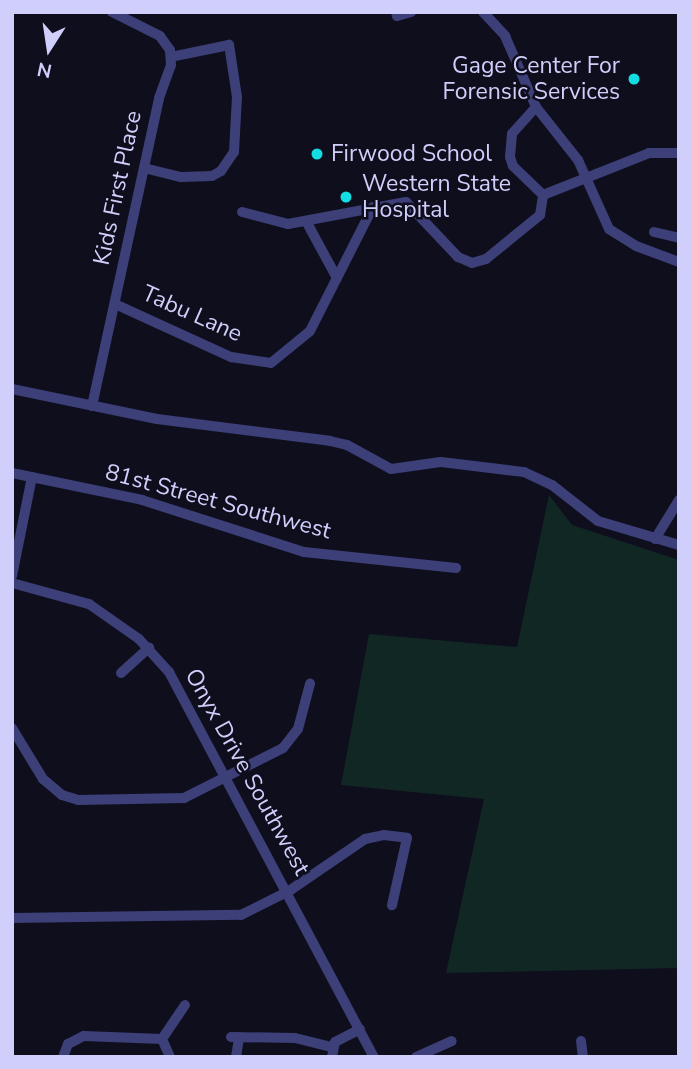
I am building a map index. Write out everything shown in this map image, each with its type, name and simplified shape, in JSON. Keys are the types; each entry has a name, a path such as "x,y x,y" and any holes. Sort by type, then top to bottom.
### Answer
{"street":[{"path":"112,12 153,30 171,57 229,45 237,97 234,152 221,171 212,176 181,177 144,168"},
{"path":"396,12 411,12"},
{"path":"483,12 505,36 536,107 567,143 609,229 636,246 679,262"},
{"name":"Kids First Place","path":"92,406 171,57"},
{"path":"536,107 512,134 510,157 513,166 543,195"},
{"path":"543,195 584,176 649,153 679,153"},
{"path":"242,212 288,224 398,202 413,205 458,257 472,263 486,259 540,215 543,195"},
{"name":"Tabu Lane","path":"115,304 232,357 271,363 310,331 373,207"},
{"path":"306,221 337,278"},
{"path":"654,232 679,238"},
{"path":"12,388 208,427 330,441 347,445 391,469 441,462 524,472 552,485 598,521 679,545"},
{"name":"81st Street Southwest","path":"12,473 142,500 304,552 456,568"},
{"path":"12,576 33,477"},
{"path":"655,539 679,500"},
{"name":"Onyx Drive Southwest","path":"12,583 89,604 149,648 178,684 374,1057"},
{"path":"121,673 149,648"},
{"path":"12,729 43,779 55,791 78,800 184,798 275,753 293,737 310,684"},
{"path":"12,918 227,917 254,910 289,891 365,839 384,835 407,838 392,905"},
{"path":"162,1039 185,1005"},
{"path":"236,1057 235,1037 295,1038 332,1052 360,1029"},
{"path":"63,1057 68,1044 84,1036 162,1039"},
{"path":"162,1039 170,1057"},
{"path":"416,1057 452,1041"},
{"path":"581,1041 583,1057"}],"green space":[{"path":"549,495 572,525 679,560 679,968 446,973 484,799 341,785 369,634 517,647"}],"place":[{"name":"Gage Center For Forensic Services","path":"634,79"},
{"name":"Firwood School","path":"317,154"},
{"name":"Western State Hospital","path":"346,197"}]}
